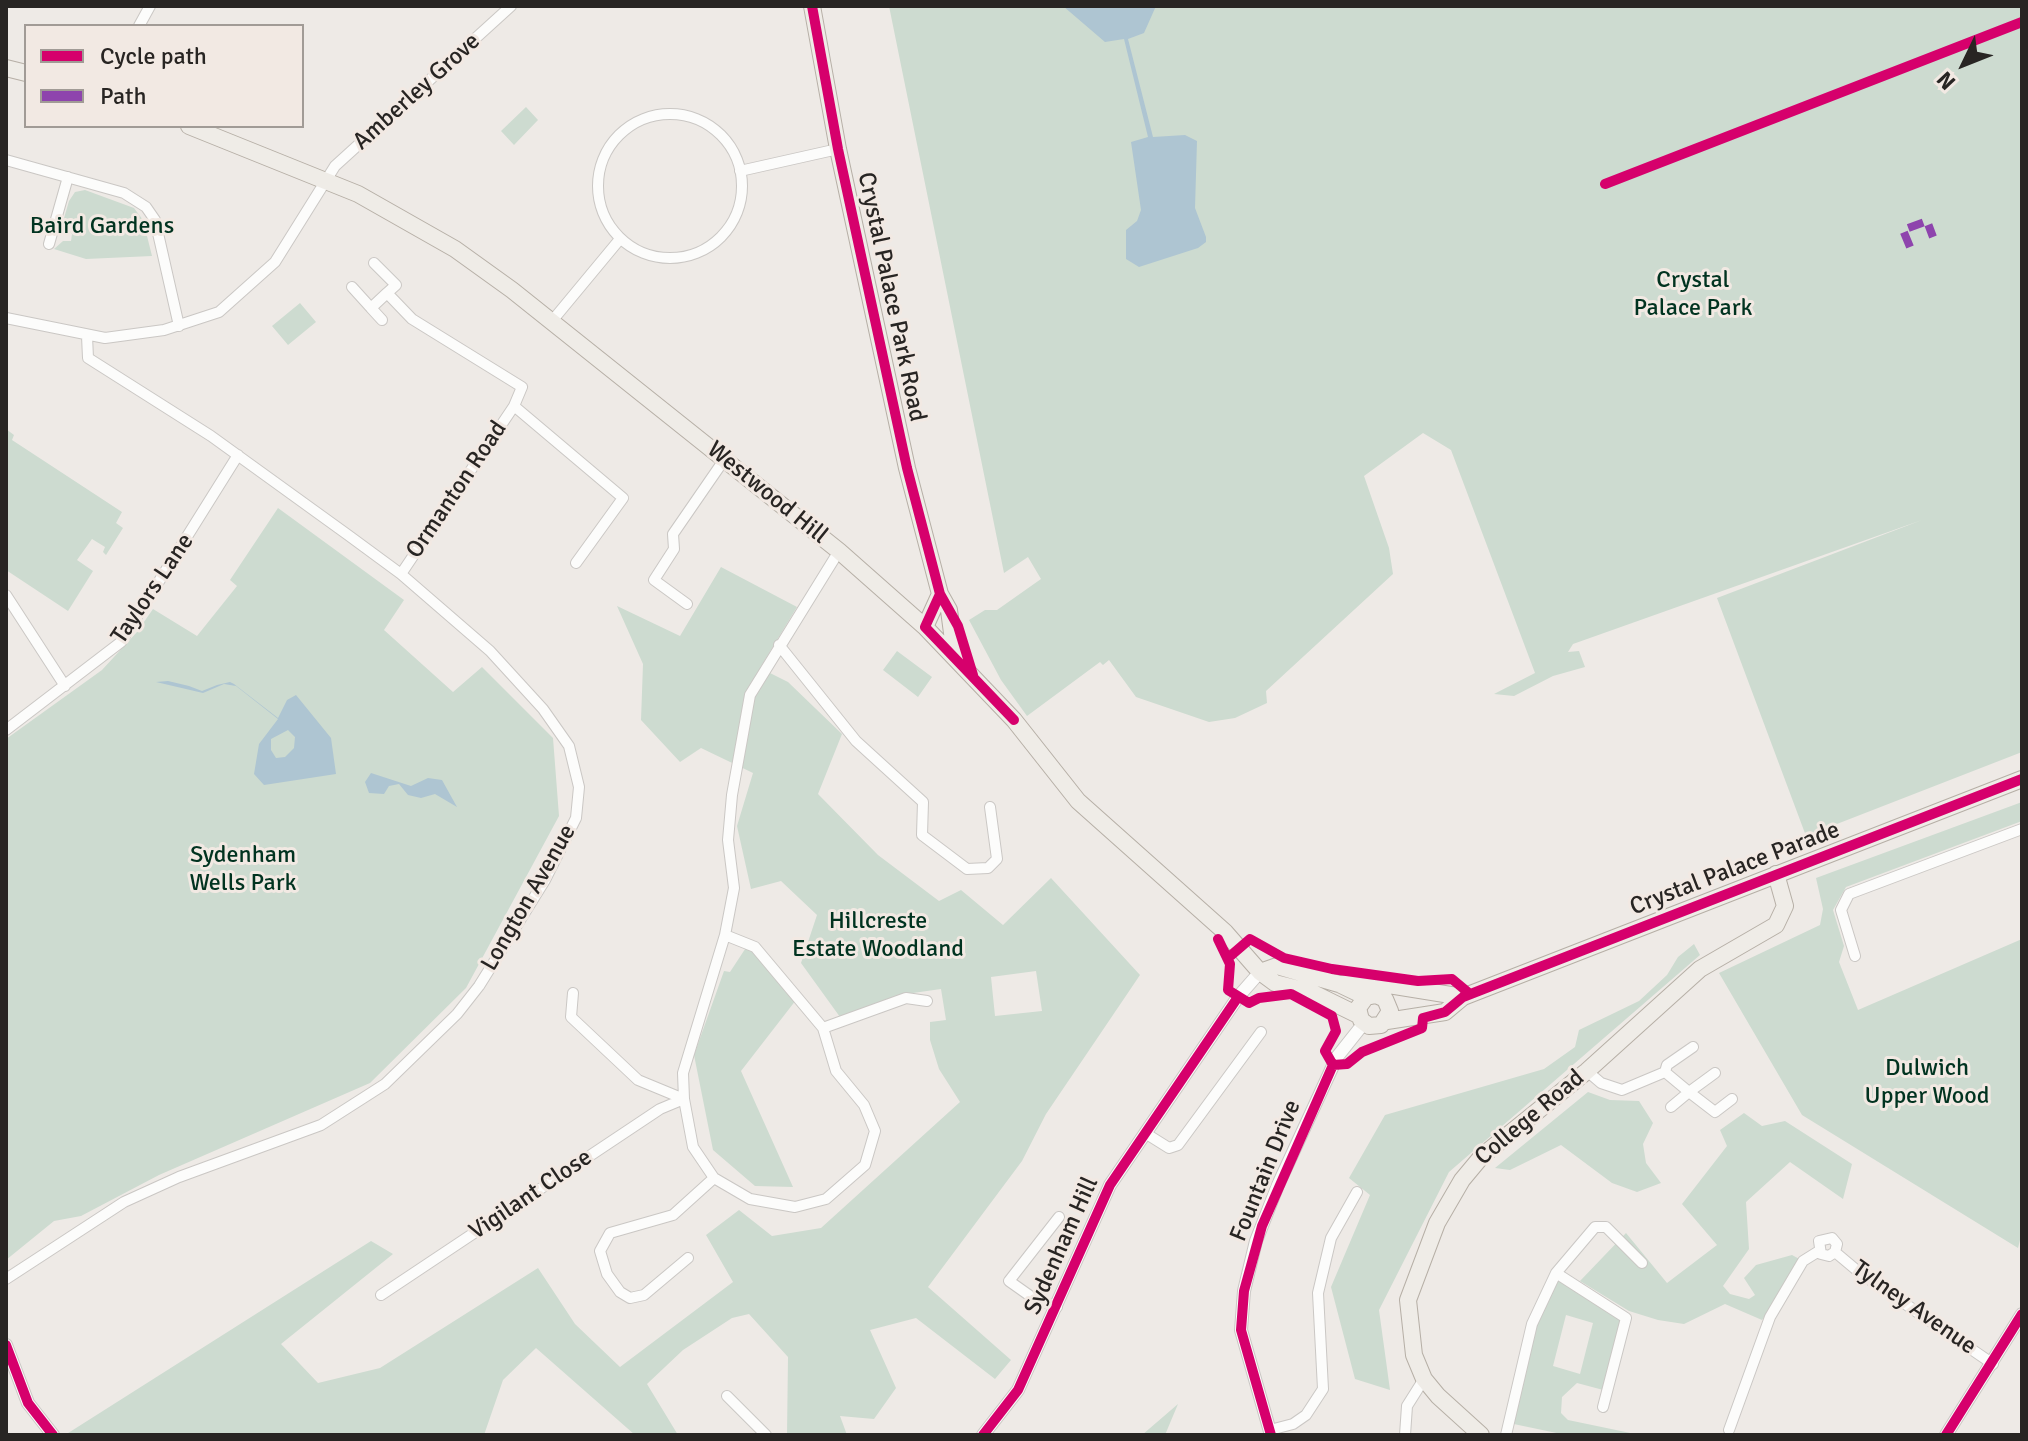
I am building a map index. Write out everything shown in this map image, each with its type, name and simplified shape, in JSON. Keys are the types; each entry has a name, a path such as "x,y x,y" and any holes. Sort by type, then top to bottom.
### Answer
{"main road":[{"name":"Crystal Palace Park Road","path":"812,6 838,149 907,468 940,594 949,610 955,656"},
{"name":"Westwood Hill","path":"194,128 358,194 455,249 552,321 839,551 925,627 1014,720 1078,801 1225,932 1260,972 1275,983 1311,992 1361,1019"},
{"path":"925,627 940,594"},
{"path":"949,610 973,675"},
{"name":"Crystal Palace Parade","path":"1387,1021 1445,1012 1463,997 2022,779"},
{"name":"College Road","path":"1424,1379 1412,1346 1408,1300 1434,1228 1478,1160 1587,1071 1703,967 1776,925 1785,906 1776,874"},
{"path":"1260,972 1277,966 1339,984 1384,992 1463,997"},
{"path":"1339,984 1366,997 1384,992"},
{"path":"1366,997 1359,1005 1361,1019 1375,1027 1387,1021 1390,1011 1384,992"},
{"path":"1424,1379 1444,1403 1481,1435"}],"street":[{"path":"140,24 150,6"},
{"name":"Amberley Grove","path":"6,318 87,336 124,337 179,326 219,312 275,262 335,166 511,6"},
{"path":"668,114 702,122 725,140 740,171 738,212 725,233 711,246 678,258 658,257 620,239 607,220 599,196 598,178 611,145 639,121 668,114"},
{"path":"740,171 838,149"},
{"path":"6,160 124,193 146,207 155,220 179,326"},
{"path":"49,244 68,177"},
{"path":"552,321 620,239"},
{"name":"Ormanton Road","path":"374,263 396,285 387,293 412,319 522,387 514,406 401,574"},
{"path":"352,287 382,320"},
{"path":"371,308 387,293"},
{"name":"Longton Avenue","path":"6,1279 93,1220 136,1196 321,1125 366,1100 405,1068 457,1014 479,986 545,880 576,818 579,787 569,746 543,709 490,651 401,574 238,455 88,358 87,336"},
{"name":"Ormanton Road","path":"514,406 623,498 576,563"},
{"name":"Taylors Lane","path":"6,730 108,653 134,626 238,455"},
{"path":"687,604 654,580 674,549 673,534 724,460"},
{"path":"725,935 755,947 823,1028 836,1071 864,1105 875,1131 865,1165 826,1199 795,1207 750,1199 714,1178 693,1147 684,1099 683,1073 725,935 734,888 728,840 732,795 750,695 839,551"},
{"path":"6,595 65,686"},
{"path":"779,645 856,741 923,802 922,835 967,869 988,868 997,859 990,807"},
{"path":"1855,956 1841,910 1849,894 2022,829"},
{"name":"Sydenham Hill","path":"983,1435 1018,1390 1110,1185 1238,997 1260,972"},
{"path":"573,993 571,1017 582,1028 638,1080 684,1099"},
{"path":"823,1028 906,998 927,1001"},
{"name":"Fountain Drive","path":"1271,1432 1241,1330 1244,1291 1256,1241 1278,1185 1337,1057 1361,1019"},
{"path":"1145,1133 1169,1148 1178,1145 1261,1032"},
{"path":"1665,1072 1667,1065 1693,1047"},
{"path":"1587,1071 1601,1083 1622,1090 1665,1072"},
{"path":"1665,1072 1715,1112 1732,1099"},
{"path":"1671,1107 1715,1073"},
{"name":"Vigilant Close","path":"381,1295 660,1109 684,1099"},
{"path":"688,1258 644,1295 630,1298 620,1292 607,1274 600,1251 610,1233 673,1215 714,1178"},
{"path":"1271,1432 1293,1424 1306,1415 1323,1389 1323,1335 1318,1293 1331,1238 1357,1192"},
{"path":"1057,1307 1033,1298 1009,1281 1059,1217"},
{"path":"1506,1435 1532,1324 1556,1273 1595,1227 1606,1227 1642,1263"},
{"name":"Tylney Avenue","path":"1829,1237 1835,1241 1835,1252 1829,1256 1819,1251 1819,1241 1829,1237"},
{"path":"1729,1430 1770,1317 1803,1261 1819,1251"},
{"name":"Tylney Avenue","path":"1835,1252 1993,1364"},
{"path":"1556,1273 1626,1318 1603,1407"},
{"path":"1946,1435 2022,1314"},
{"path":"6,1345 28,1403 53,1435"},
{"path":"1405,1435 1407,1406 1424,1379"},
{"path":"727,1396 766,1435"}],"green space":[{"name":"Crystal Palace Park","path":"889,6 2022,6 2022,752 1806,836 1717,598 1922,520 1573,644 1568,652 1579,651 1585,667 1553,676 1514,696 1494,694 1535,673 1451,450 1423,433 1364,476 1389,548 1393,574 1266,691 1267,703 1235,718 1209,722 1136,697 1109,660 1103,665 1100,662 1027,716 1001,680 969,620 985,610 997,610 1041,579 1028,557 1004,573"},
{"path":"526,107 538,120 514,145 501,131"},
{"name":"Baird Gardens","path":"85,190 134,208 143,220 152,256 86,259 54,249 63,241 71,241 72,234 62,225 69,201 75,192"},
{"path":"300,303 316,322 288,345 272,326"},
{"path":"6,429 14,435 12,440 122,512 116,523 123,528 106,555 103,552 105,547 92,539 77,560 93,571 68,611 6,570"},
{"name":"Sydenham Wells Park","path":"278,508 404,600 384,630 453,692 482,667 553,738 559,816 466,988 370,1083 159,1175 81,1216 54,1221 6,1260 6,739 102,670 137,632 153,609 197,636 237,586 230,580"},
{"name":"Hillcreste Estate Woodland","path":"721,567 797,607 760,668 788,682 842,734 818,794 878,855 939,901 961,890 1003,925 1051,878 1140,975 1046,1114 1022,1161 928,1287 1011,1360 995,1379 916,1318 870,1330 896,1388 874,1419 840,1416 847,1435 787,1435 788,1357 749,1314 732,1318 683,1350 647,1384 678,1435 635,1435 536,1348 503,1380 484,1435 65,1435 371,1241 393,1254 281,1344 318,1383 380,1368 538,1268 575,1324 620,1367 733,1282 706,1235 739,1210 772,1236 821,1228 960,1102 939,1069 930,1040 930,1022 946,1020 941,989 906,994 840,1017 801,963 817,915 781,881 751,889 737,826 753,773 701,748 680,762 641,720 643,664 617,606 680,636","holes":["1036,971 1042,1011 995,1016 991,977"]},
{"path":"897,651 932,677 918,697 883,670"},
{"name":"Dulwich Upper Wood","path":"2022,802 2022,821 1846,887 1833,910 1844,946 1839,962 1858,1010 2022,939 2022,1232 2018,1248 1802,1115 1719,973 1820,925 1823,909 1816,878"},
{"path":"751,940 796,1000 741,1071 793,1187 755,1186 713,1150 694,1055 724,971 730,972"},
{"path":"1694,944 1700,955 1449,1172 1379,1310 1390,1390 1355,1379 1331,1287 1370,1195 1349,1178 1385,1115 1544,1069 1575,1047 1579,1030 1639,1001 1667,975 1678,957"},
{"path":"1588,1092 1610,1100 1639,1101 1653,1123 1643,1144 1646,1163 1661,1183 1637,1192 1612,1183 1561,1145 1510,1170 1495,1168"},
{"path":"1744,1113 1762,1126 1785,1121 1852,1164 1843,1199 1790,1162 1746,1202 1749,1249 1723,1286 1730,1294 1749,1299 1755,1295 1744,1278 1756,1265 1792,1255 1803,1261 1762,1320 1725,1304 1684,1324 1658,1320 1629,1311 1580,1281 1626,1233 1667,1283 1717,1245 1682,1204 1727,1146 1720,1130"},
{"path":"1556,1273 1626,1318 1607,1391 1577,1383 1562,1397 1561,1413 1568,1420 1640,1435 1566,1435 1509,1423 1532,1324","holes":["1566,1315 1593,1323 1580,1374 1553,1366"]},
{"path":"1178,1404 1165,1435 1142,1435"}],"water":[{"path":"1063,6 1156,6 1144,33 1128,39 1153,137 1185,135 1197,141 1195,208 1206,237 1206,242 1198,248 1139,267 1126,259 1126,230 1137,221 1141,210 1131,142 1148,137 1124,39 1105,42"},
{"path":"168,681 202,691 230,682 234,684 278,718 287,700 296,695 331,738 336,774 264,785 254,774 259,744 278,719 236,686 224,684 203,693 156,682","holes":["288,730 295,737 294,748 285,757 276,758 271,750 271,739"]},
{"path":"371,773 411,786 428,778 442,780 457,807 435,794 421,798 408,795 399,784 389,786 384,794 369,793 365,782"}],"marked path":[{"path":"1910,247 1903,230 1927,221 1933,237"}],"cycle path":[{"path":"812,6 838,149 907,468 940,594 958,626 973,675"},
{"path":"1605,184 2022,22"},
{"path":"940,594 925,627 1014,720"},
{"path":"1333,1065 1347,1064 1362,1052 1422,1028 1423,1018 1445,1012 1463,997 2022,779"},
{"path":"1218,939 1230,964 1228,990 1249,1003 1259,998 1291,994 1332,1016 1336,1031 1325,1051 1333,1065"},
{"path":"1228,958 1250,939 1284,958 1332,969 1418,981 1452,979 1470,994"},
{"path":"983,1435 1018,1390 1110,1185 1238,997"},
{"path":"1271,1435 1241,1330 1244,1291 1262,1226 1333,1065"},
{"path":"1946,1435 2022,1314"},
{"path":"6,1345 28,1403 53,1435"}]}
